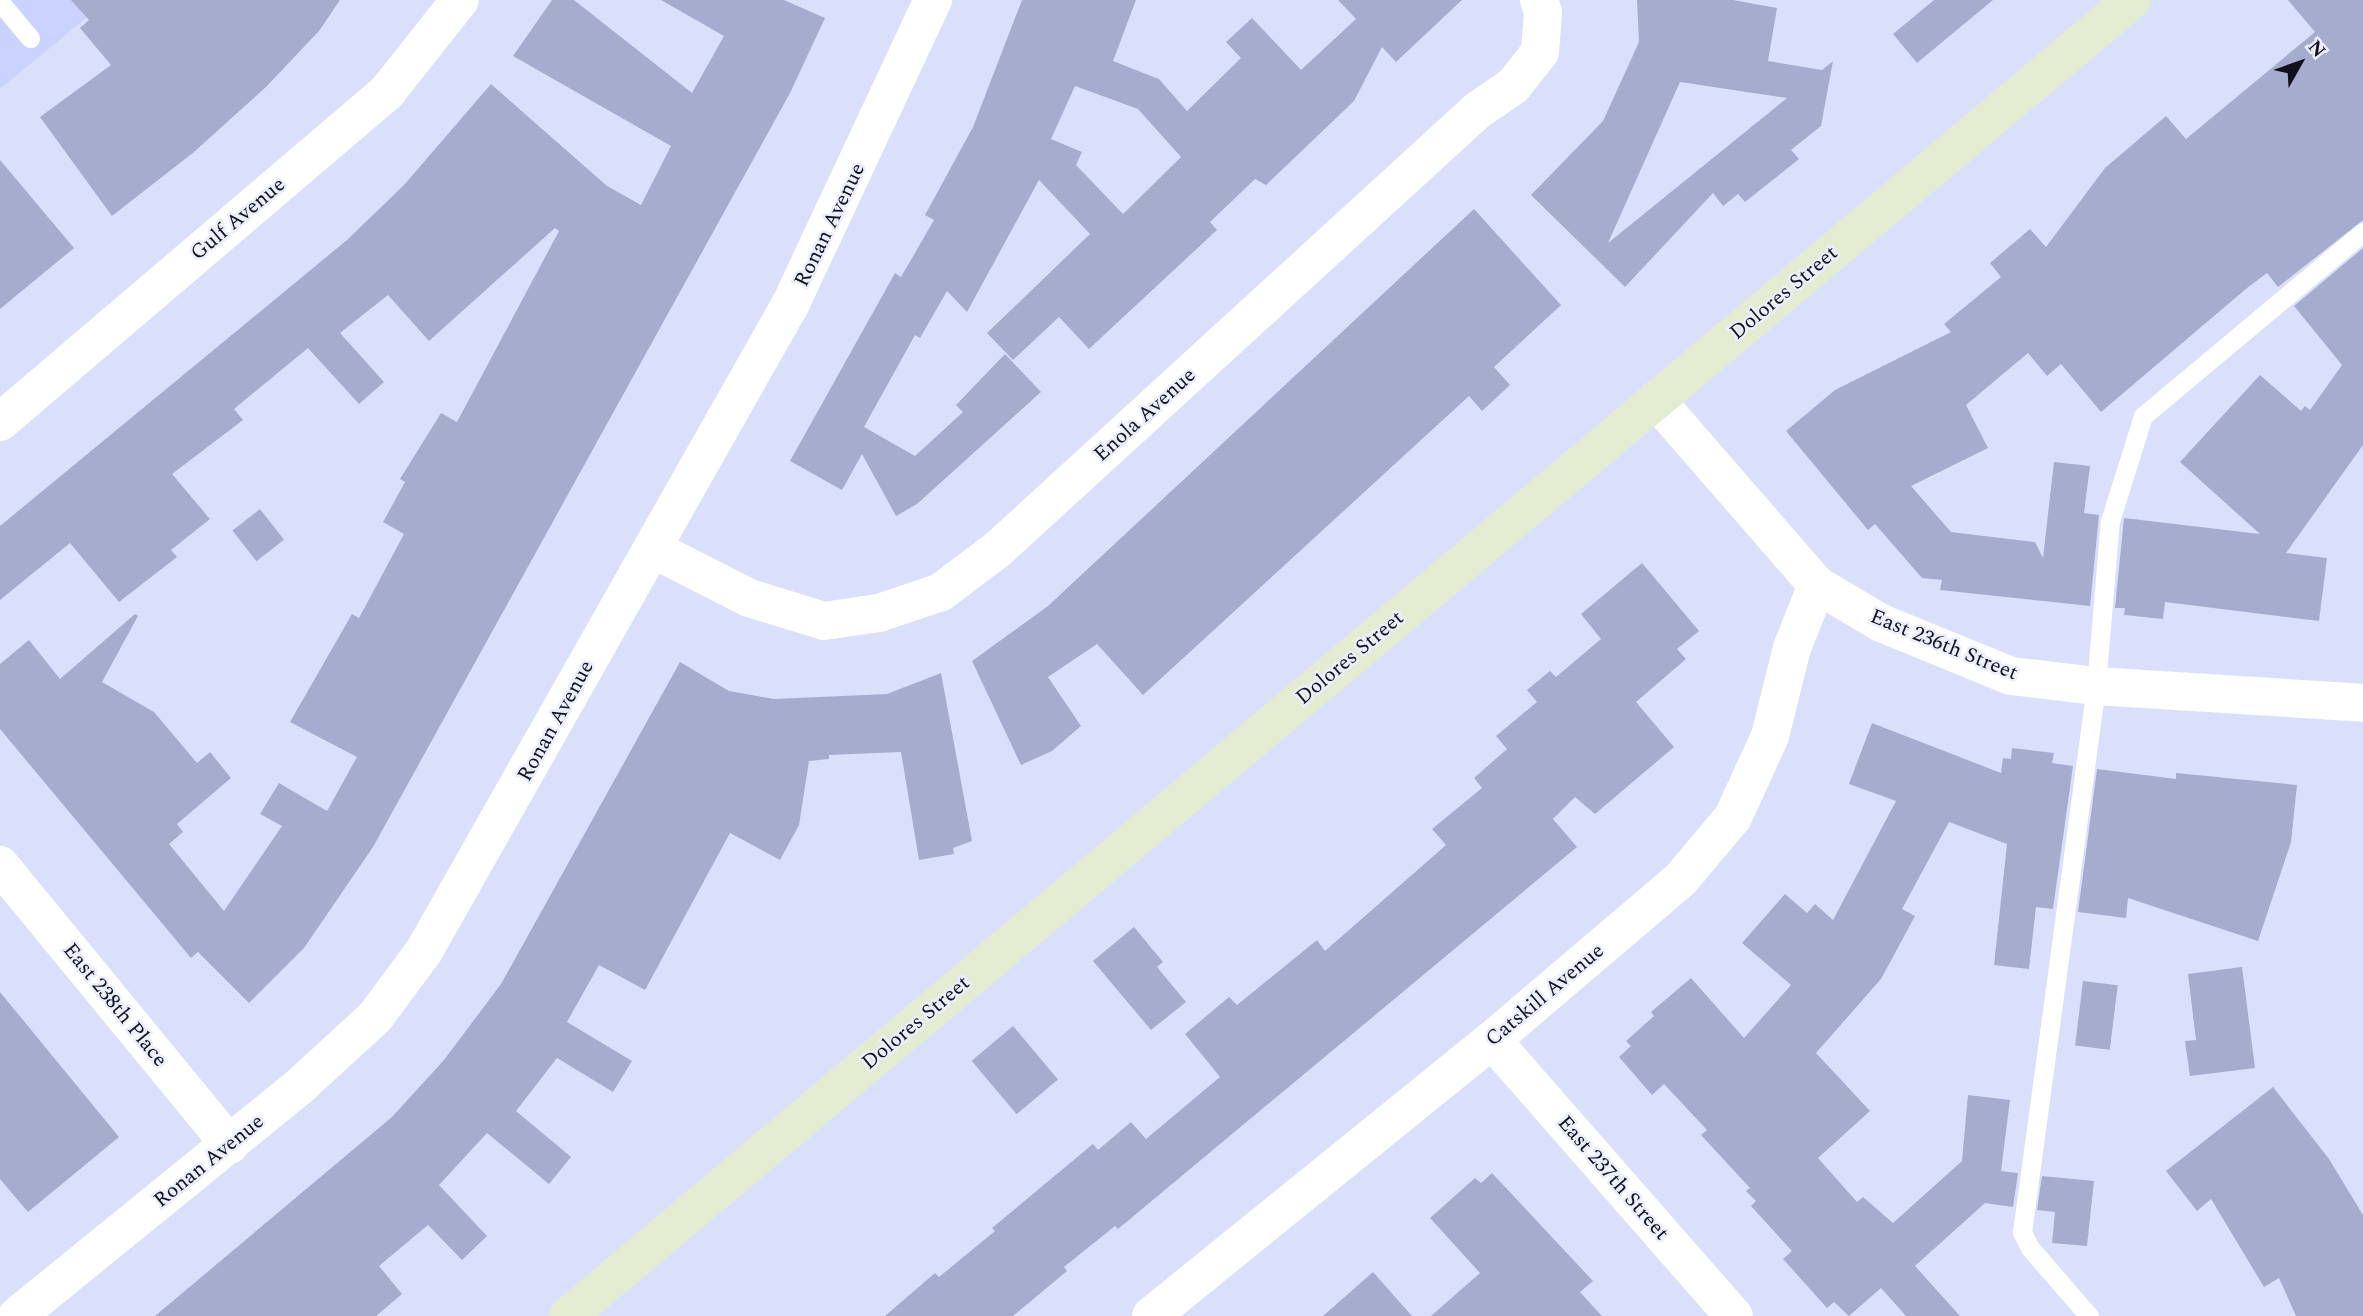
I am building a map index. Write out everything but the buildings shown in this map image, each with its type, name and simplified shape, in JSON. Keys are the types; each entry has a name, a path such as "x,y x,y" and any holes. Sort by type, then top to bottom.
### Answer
{"street":[{"name":"Gulf Avenue","path":"0,422 387,92 460,0"},
{"name":"Ronan Avenue","path":"17,1316 230,1145 375,1017 424,951 791,303 933,0"},
{"name":"Dolores Street","path":"568,1316 2132,0"},
{"name":"Enola Avenue","path":"653,549 749,598 824,621 879,613 941,592 998,550 1478,110 1513,86 1540,52 1541,6"},
{"name":"East 236th Street","path":"1656,400 1817,585 1881,623 2011,676 2096,686 2363,703"},
{"name":"Catskill Avenue","path":"1151,1316 1492,1040 1681,879 1733,817 1770,736 1792,648 1817,585"},
{"name":"East 238th Place","path":"0,865 230,1145"},
{"name":"East 237th Street","path":"1492,1040 1734,1316"}],"lane":[{"path":"0,2 30,38"},
{"path":"2089,1316 2029,1248 2022,1232 2096,686 2110,521 2143,416 2363,232"}],"shaded area":[{"path":"0,0 108,0 0,89"}]}
